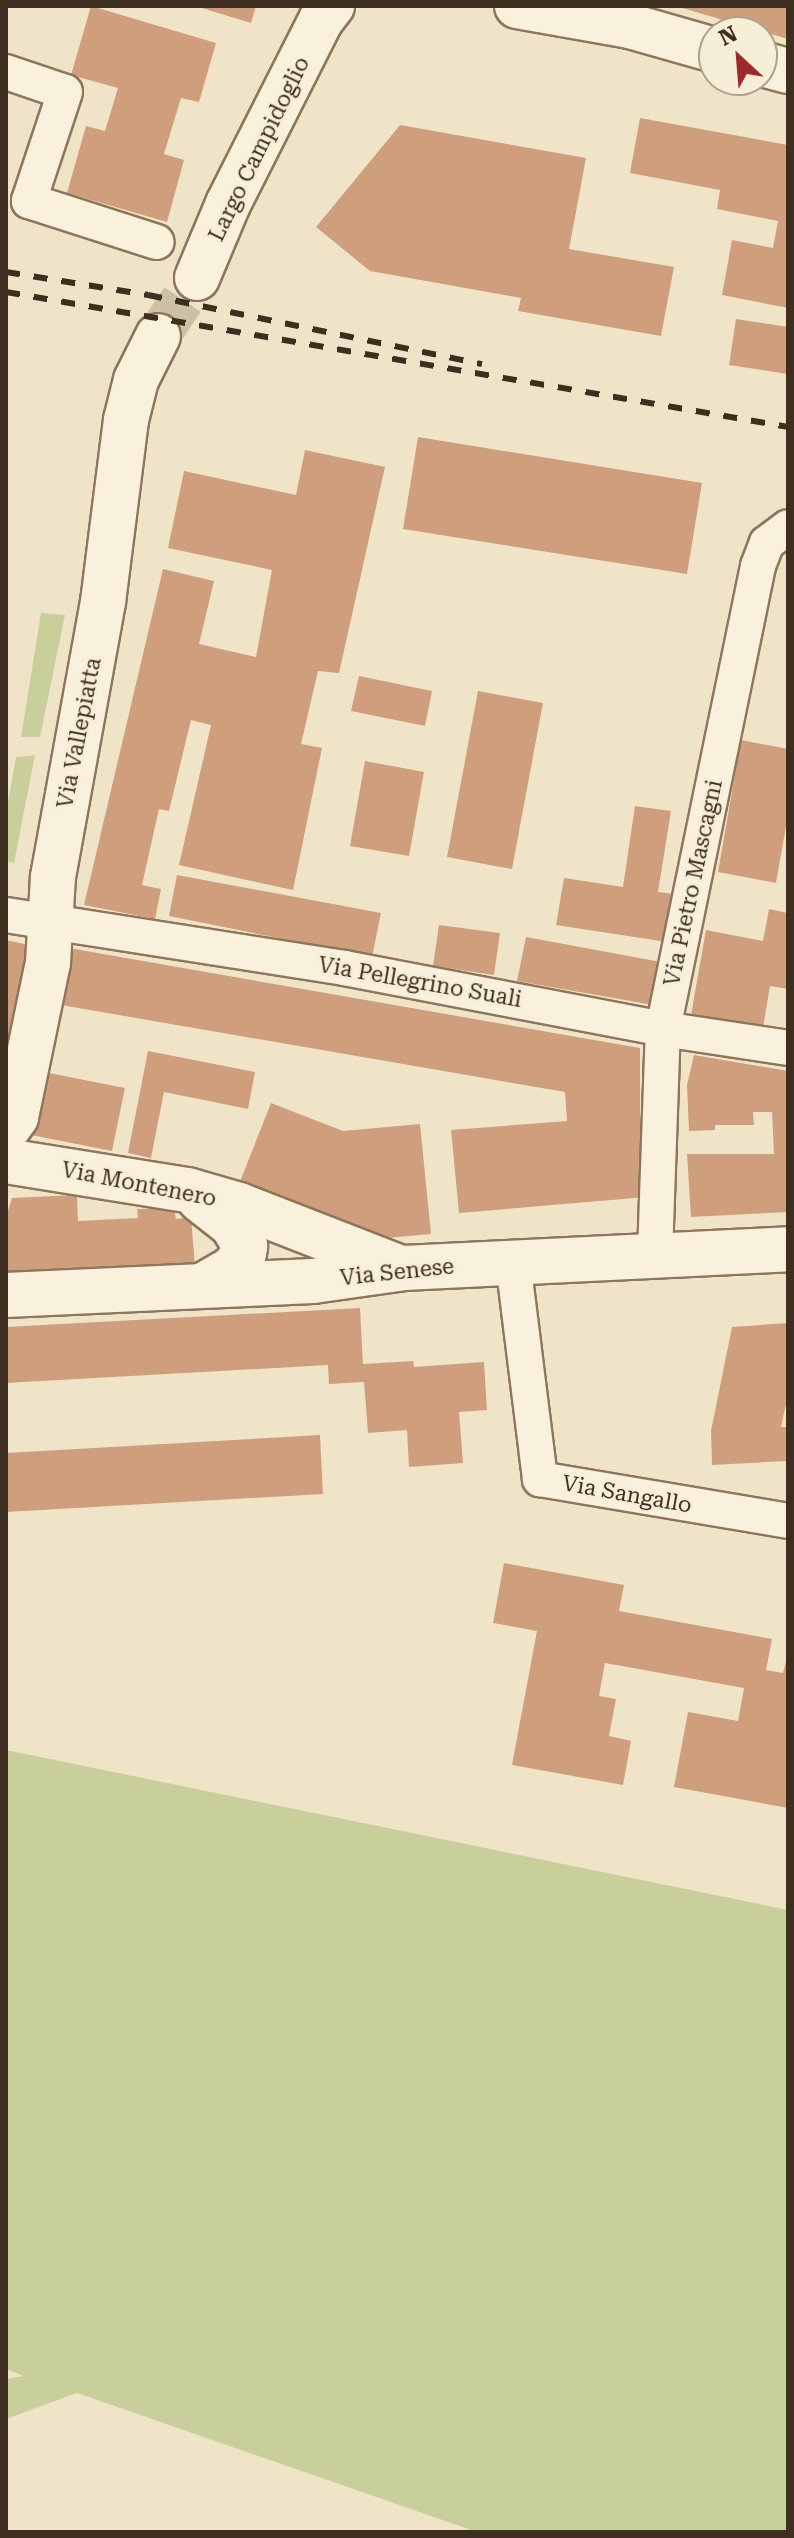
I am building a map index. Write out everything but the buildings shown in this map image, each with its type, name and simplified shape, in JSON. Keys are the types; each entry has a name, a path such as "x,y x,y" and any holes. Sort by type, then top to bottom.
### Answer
{"main road":[{"path":"517,6 614,16 698,45"},
{"name":"Largo Campidoglio","path":"197,278 221,217 325,11"},
{"name":"Via Vallepiatta","path":"6,1131 16,1117 48,963 56,855 103,602 126,420 136,380 158,336"},
{"name":"Via Montenero","path":"6,1161 187,1190 239,1205 351,1251 405,1268"},
{"path":"187,1190 232,1225 245,1246 244,1253 233,1268 203,1285"},
{"name":"Via Senese","path":"6,1295 313,1281 405,1268 788,1249"}],"street":[{"path":"6,72 65,92 29,201 157,242"},
{"name":"Via Pietro Mascagni","path":"655,1255 663,1029 758,566 767,543 788,527"},
{"name":"Via Pellegrino Suali","path":"6,915 358,970 663,1029 788,1048"},
{"name":"Via Sangallo","path":"513,1262 540,1479 788,1521"}],"green space":[{"path":"41,613 65,615 40,737 21,737"},
{"path":"35,755 14,863 6,861 6,813 16,757"},
{"path":"6,1750 788,1910 788,2532 477,2532 77,2393 6,2419 6,2379 24,2376 6,2369"}],"tunnel":[{"path":"158,336 197,278"}],"railway":[{"path":"6,272 148,295 482,364"},
{"path":"6,292 788,427"}]}
